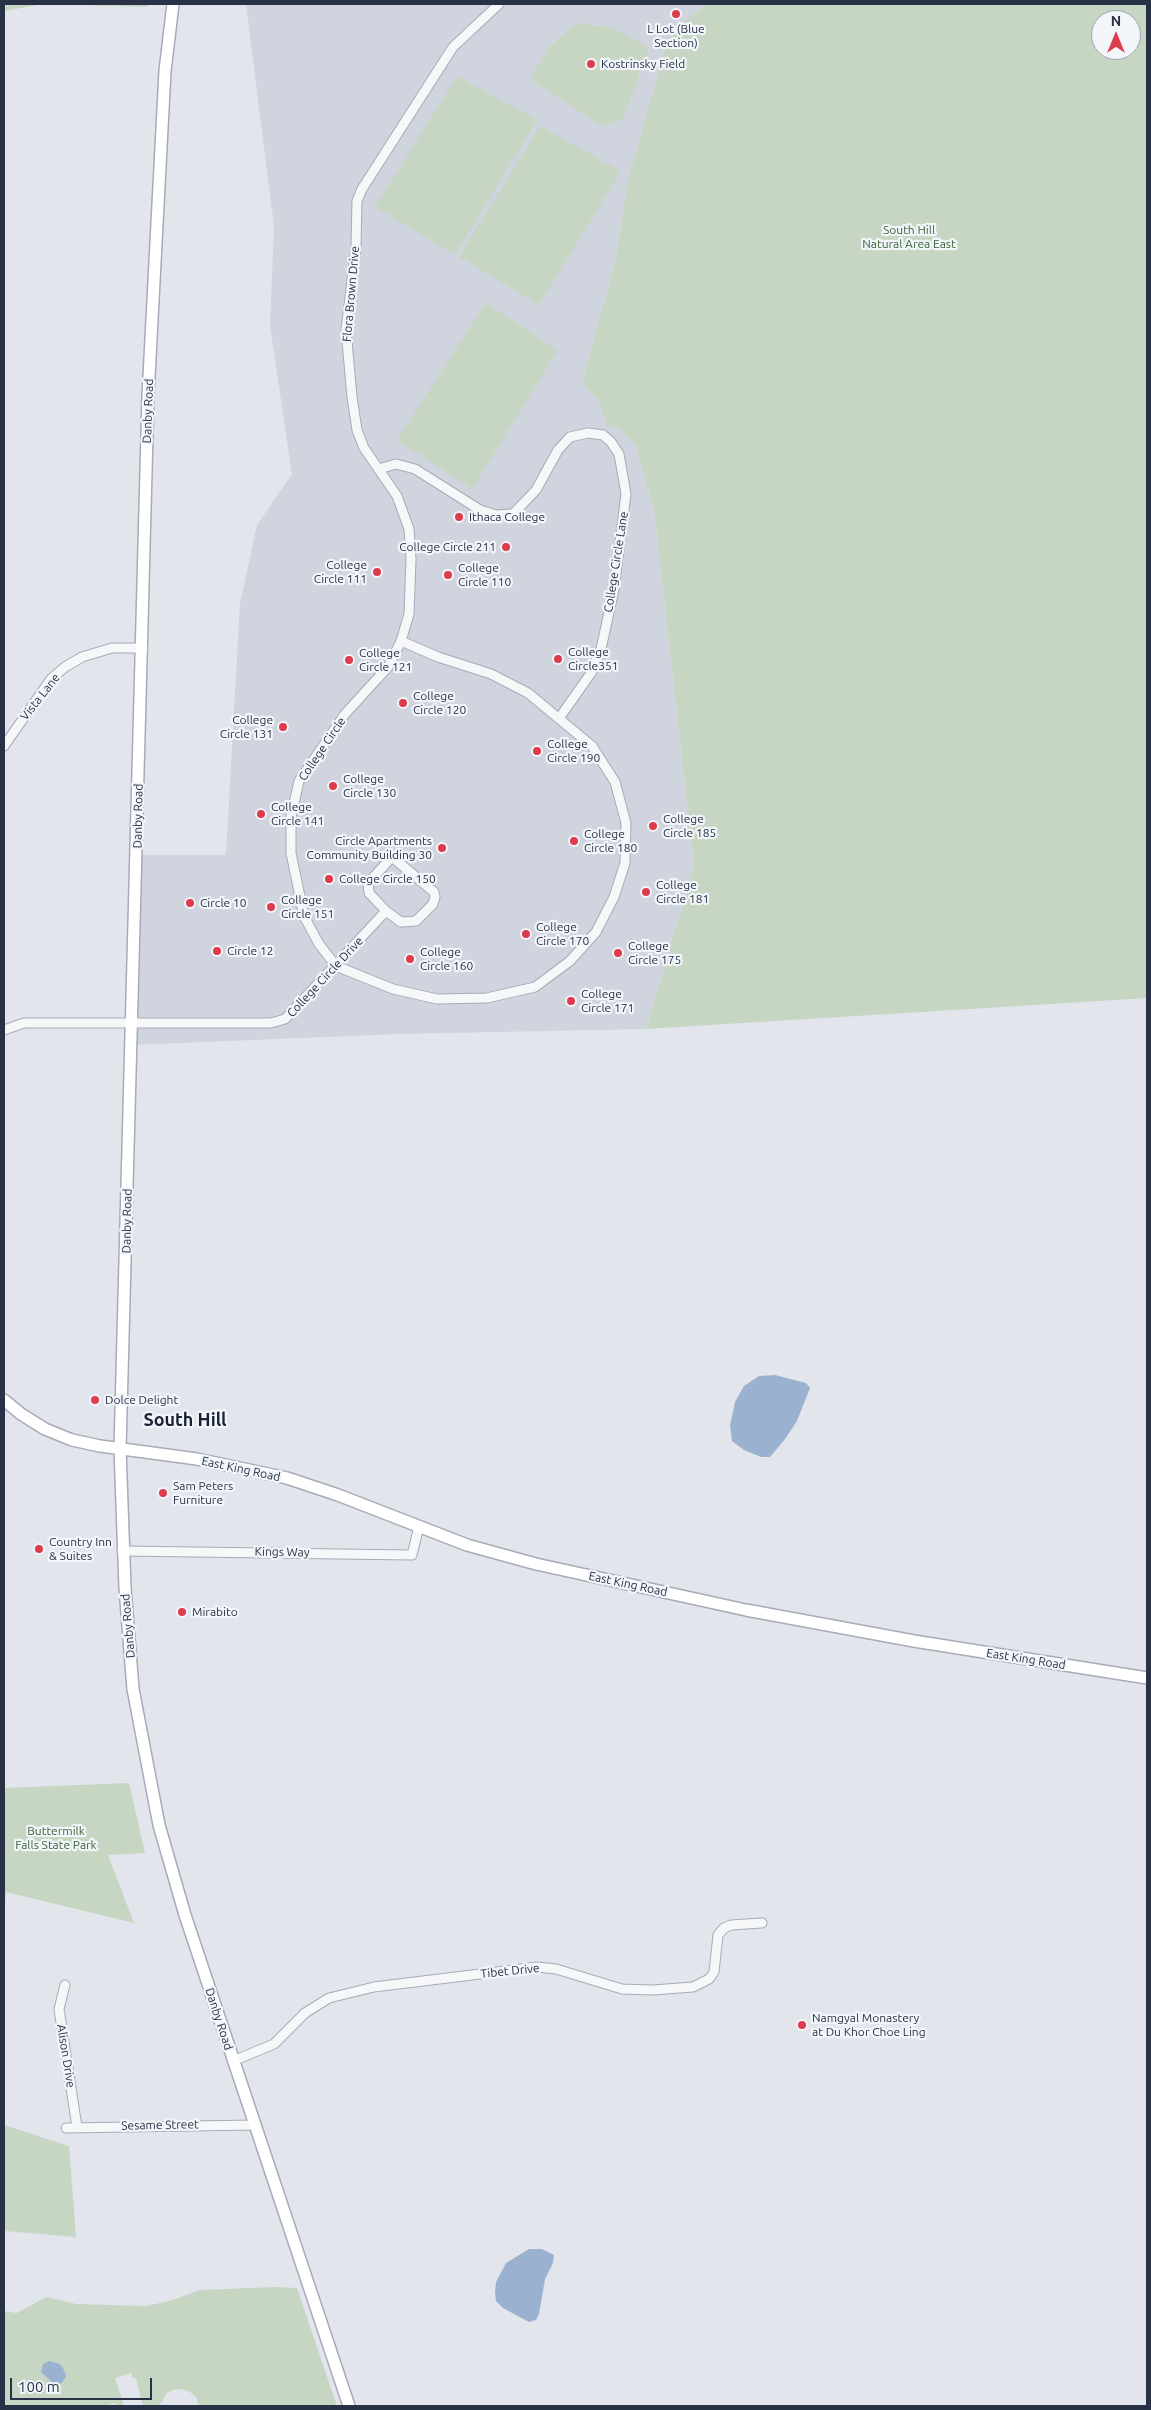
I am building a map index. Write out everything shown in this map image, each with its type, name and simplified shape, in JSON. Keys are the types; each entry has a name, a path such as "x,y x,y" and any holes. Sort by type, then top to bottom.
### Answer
{"main road":[{"name":"Danby Road","path":"173,4 165,71 148,396 133,1023 120,1449 122,1551 133,1689 159,1825 185,1915 350,2406"},
{"name":"East King Road","path":"4,1400 21,1414 59,1435 84,1443 197,1459 287,1478 467,1545 536,1564 746,1610 914,1641 1147,1678"}],"street":[{"name":"Flora Brown Drive","path":"379,469 364,448 357,430 347,347 346,330 356,247 357,201 362,189 453,48 499,4"},
{"name":"College Circle Lane","path":"379,469 396,464 415,469 480,510 496,515 513,514 536,490 558,450 570,437 588,433 603,435 611,442 619,454 626,494 614,589 601,649 591,673 560,717"},
{"name":"College Circle","path":"336,966 319,944 304,916 291,853 291,817 299,781 345,714 388,667 402,641 409,614 411,559 409,529 397,496 379,469"},
{"path":"336,966 393,989 437,999 487,998 535,987 570,960 596,932 614,897 625,863 626,823 615,782 592,746 560,717 528,693 491,674 438,657 402,641"},
{"name":"Vista Lane","path":"4,746 51,679 65,667 104,650 124,647 142,648"},
{"path":"392,857 434,892 435,897 433,904 424,915 409,923 401,922 386,911 368,888 368,883 392,857"},
{"name":"College Circle Drive","path":"4,1030 24,1023 271,1023 285,1019 386,911"},
{"name":"Kings Way","path":"122,1551 412,1555 419,1526"},
{"name":"Tibet Drive","path":"233,2061 274,2044 305,2013 329,1998 374,1987 537,1967 556,1969 622,1989 653,1990 693,1987 709,1979 714,1972 718,1935 724,1928 731,1925 762,1923"},
{"name":"Alison Drive","path":"65,1985 58,2009 77,2127"},
{"name":"Sesame Street","path":"66,2128 255,2125"}],"shaded area":[{"name":"Ithaca College","path":"246,4 708,4 680,24 665,48 628,180 615,262 582,382 598,401 607,427 619,427 635,445 654,509 694,866 646,1029 398,1034 132,1045 137,855 226,855 240,603 257,525 292,474 270,326 274,226"}],"green space":[{"path":"4,4 43,4 4,11"},
{"path":"47,4 148,4 148,7"},
{"name":"South Hill Natural Area East","path":"708,4 1147,4 1147,998 646,1029 694,866 654,509 635,445 619,427 607,427 598,401 582,382 615,262 628,180 665,48 680,24"},
{"name":"Kostrinsky Field","path":"577,23 613,28 649,48 623,119 601,126 530,79 549,47"},
{"path":"457,76 537,120 455,255 375,207"},
{"path":"540,126 621,171 539,305 459,257"},
{"path":"486,303 558,350 472,489 397,440"},
{"name":"Buttermilk Falls State Park","path":"129,1783 145,1853 108,1855 134,1923 6,1892 4,1914 4,1788"},
{"path":"4,2125 69,2146 76,2237 4,2231"},
{"path":"297,2288 337,2406 199,2406 196,2397 190,2392 181,2389 167,2393 159,2406 143,2406 136,2378 133,2378 131,2373 115,2378 124,2406 116,2406 115,2403 104,2406 4,2406 4,2311 17,2313 46,2297 76,2304 146,2306 170,2301 200,2290"}],"water":[{"path":"775,1375 806,1383 810,1388 797,1421 785,1439 770,1457 761,1457 744,1450 732,1441 730,1426 735,1402 744,1386 759,1376"},
{"path":"529,2249 542,2249 554,2255 553,2263 545,2279 539,2314 536,2320 529,2322 503,2308 496,2301 495,2293 496,2282 506,2263"},
{"path":"49,2361 60,2364 63,2368 66,2376 62,2383 55,2385 41,2372 43,2364"}],"place":[{"name":"L Lot (Blue Section)","path":"676,14"},
{"name":"Kostrinsky Field","path":"591,64"},
{"name":"Ithaca College","path":"459,517"},
{"name":"College Circle 211","path":"506,547"},
{"name":"College Circle 111","path":"377,572"},
{"name":"College Circle 110","path":"448,575"},
{"name":"College Circle351","path":"558,659"},
{"name":"College Circle 121","path":"349,660"},
{"name":"College Circle 120","path":"403,703"},
{"name":"College Circle 131","path":"283,727"},
{"name":"College Circle 190","path":"537,751"},
{"name":"College Circle 130","path":"333,786"},
{"name":"College Circle 141","path":"261,814"},
{"name":"College Circle 185","path":"653,826"},
{"name":"College Circle 180","path":"574,841"},
{"name":"Circle Apartments Community Building 30","path":"442,848"},
{"name":"College Circle 150","path":"329,879"},
{"name":"College Circle 181","path":"646,892"},
{"name":"Circle 10","path":"190,903"},
{"name":"College Circle 151","path":"271,907"},
{"name":"College Circle 170","path":"526,934"},
{"name":"Circle 12","path":"217,951"},
{"name":"College Circle 175","path":"618,953"},
{"name":"College Circle 160","path":"410,959"},
{"name":"College Circle 171","path":"571,1001"},
{"name":"Dolce Delight","path":"95,1400"},
{"name":"Sam Peters Furniture","path":"163,1493"},
{"name":"Country Inn & Suites","path":"39,1549"},
{"name":"Mirabito","path":"182,1612"},
{"name":"Namgyal Monastery at Du Khor Choe Ling","path":"802,2025"}],"district":[{"name":"South Hill","path":"185,1420"}]}
